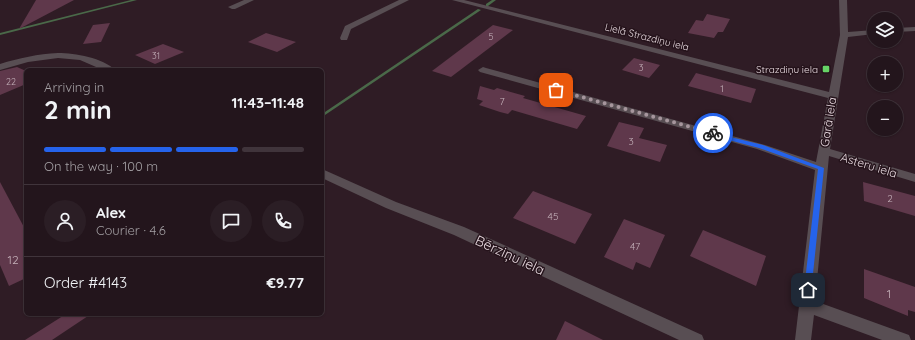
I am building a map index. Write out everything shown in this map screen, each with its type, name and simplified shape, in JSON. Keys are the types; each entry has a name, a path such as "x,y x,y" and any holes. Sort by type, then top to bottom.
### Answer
{"street":[{"path":"232,7 250,0"},
{"path":"344,38 348,28 405,0"},
{"name":"Lielā Strazdiņu iela","path":"456,0 832,96"},
{"name":"Garā iela","path":"803,340 821,168 832,96 844,35 843,0"},
{"path":"903,30 915,29"},
{"path":"844,35 867,33"},
{"path":"0,67 27,59 58,56 77,57 105,68"},
{"path":"483,70 761,147 821,168"},
{"name":"Asteru iela","path":"824,151 915,178"},
{"name":"Bērziņu iela","path":"324,175 391,205 459,231 696,340"},
{"path":"806,305 903,340"}],"building":[{"path":"36,0 74,0 19,29"},
{"path":"707,14 730,19 723,32 718,32 714,38 688,33 696,20 703,21"},
{"path":"110,23 101,42 83,44 93,25"},
{"path":"493,25 513,30 451,77 432,71"},
{"path":"266,33 296,42 277,52 248,42"},
{"path":"163,44 184,52 155,64 135,55"},
{"path":"634,58 660,65 649,78 622,70"},
{"path":"17,67 24,70 24,85 0,95 0,71"},
{"path":"696,73 756,89 751,103 688,86"},
{"path":"480,86 494,90 497,88 525,96 523,98 586,116 577,129 512,110 508,114 500,112 479,105 483,101 477,99"},
{"path":"619,122 644,128 639,138 667,145 660,162 607,146"},
{"path":"0,182 24,227 24,279 9,286 0,265"},
{"path":"863,182 915,196 915,216 864,201"},
{"path":"533,191 592,214 575,244 513,218"},
{"path":"624,219 665,235 650,268 636,262 633,270 604,257"},
{"path":"703,230 766,256 756,286 690,256"},
{"path":"864,269 915,287 915,312 908,310 908,316 864,298"},
{"path":"63,316 88,316 52,340 25,340"},
{"path":"565,321 603,340 556,340"}],"waterway":[{"path":"0,34 135,0"},
{"path":"487,5 494,0"},
{"path":"324,115 479,10"}],"way so far":[{"path":"556,90 713,133"}],"place":[{"name":"Strazdiņu iela","path":"826,69"}],"route":[{"path":"713,133 761,147 821,168 808,290"}]}
